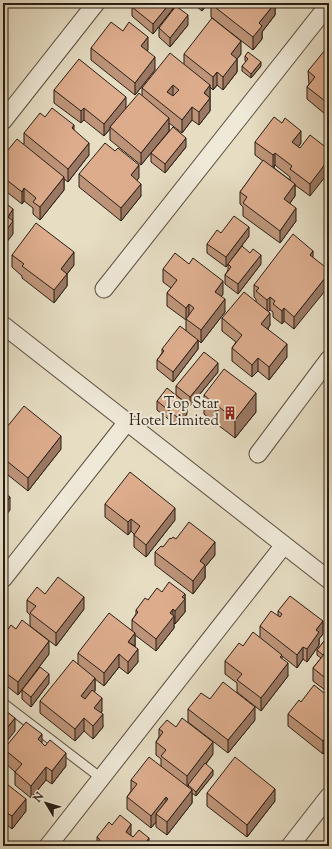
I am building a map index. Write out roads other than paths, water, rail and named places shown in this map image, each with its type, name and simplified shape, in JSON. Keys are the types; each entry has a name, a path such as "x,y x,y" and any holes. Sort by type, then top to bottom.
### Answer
{"street":[{"path":"3,121 96,3"},
{"path":"104,289 329,4"},
{"path":"3,325 329,580"},
{"path":"258,454 329,359"},
{"path":"3,579 127,422"},
{"path":"48,846 284,545"},
{"path":"290,846 329,796"}],"lane":[{"path":"3,703 101,778"}],"place":[{"name":"Top Star Hotel Limited","path":"230,413"}]}
